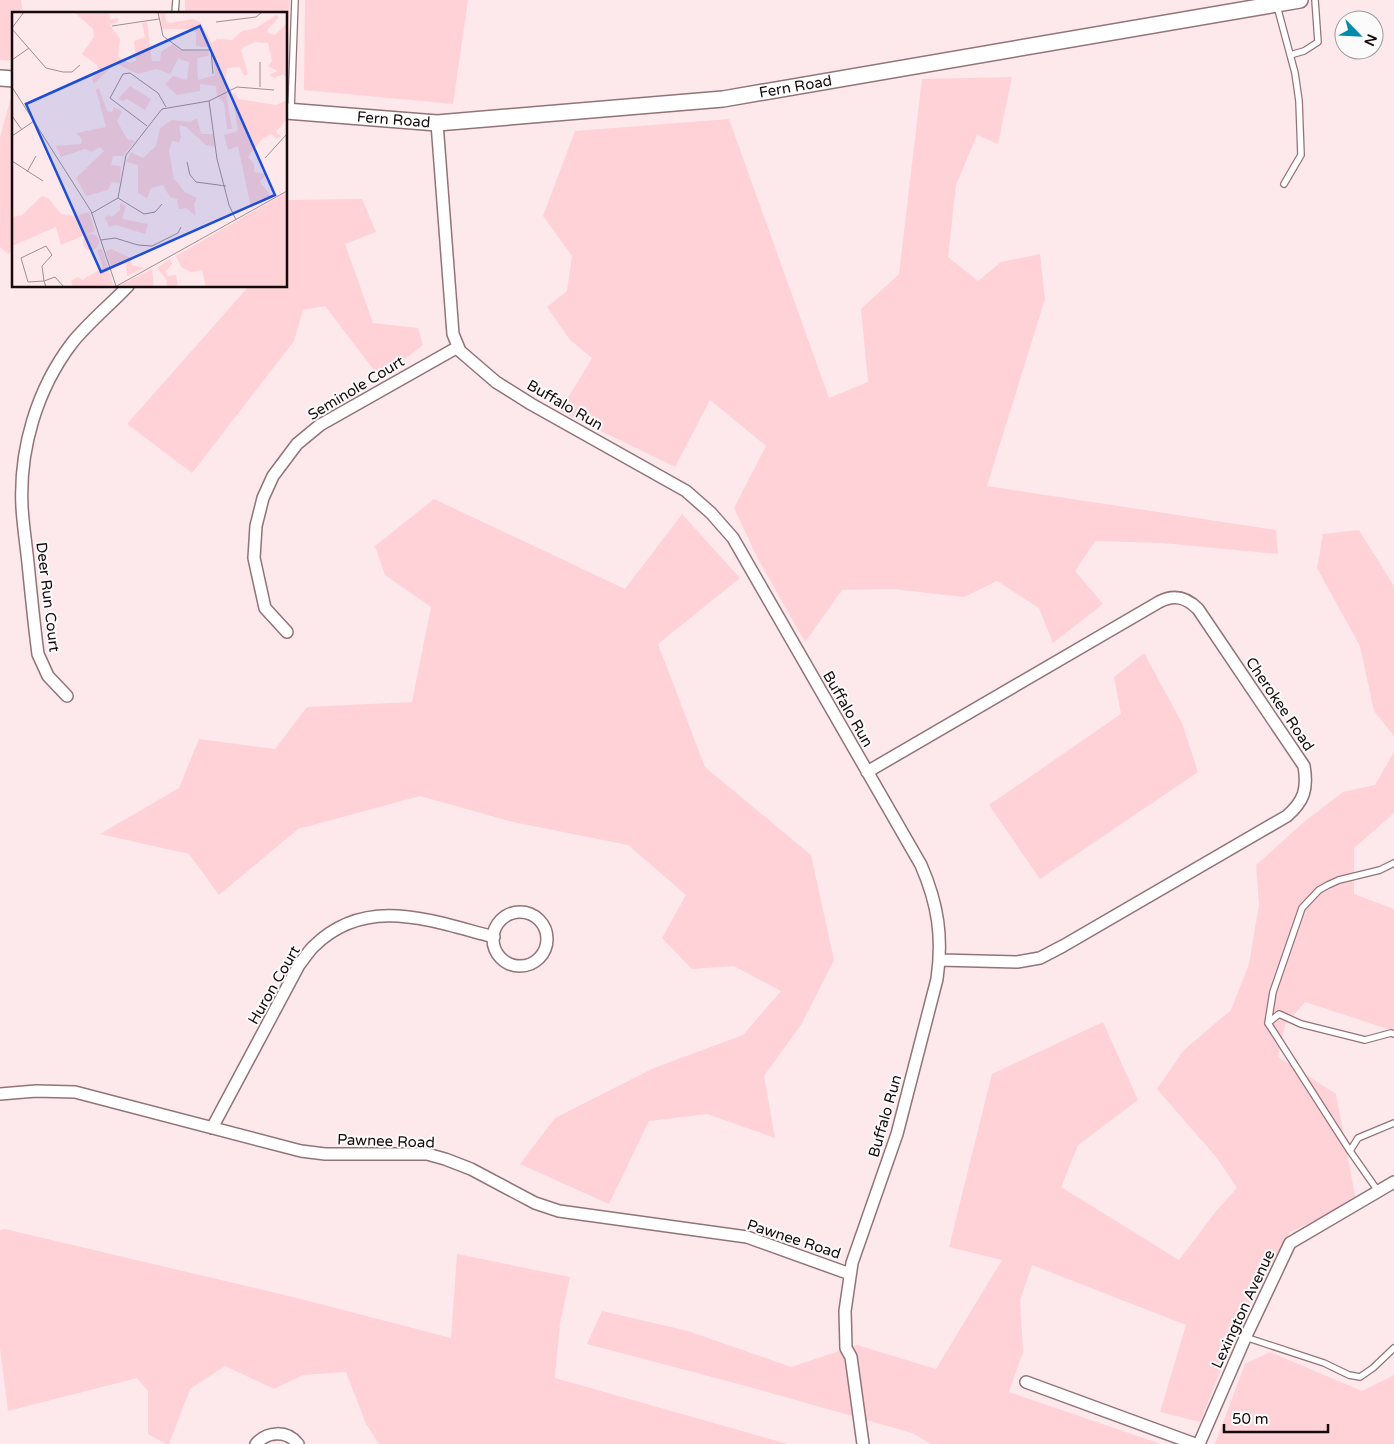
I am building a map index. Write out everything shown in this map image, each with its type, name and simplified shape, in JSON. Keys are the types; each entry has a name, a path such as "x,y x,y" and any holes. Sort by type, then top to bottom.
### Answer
{"street":[{"name":"Fern Road","path":"289,112 437,123 723,99 1250,4 1276,4 1300,0"},
{"name":"Buffalo Run","path":"437,123 453,334 460,351 496,382 531,404 686,491 711,513 732,538 921,865 930,886 938,922 940,960 933,998 897,1134 852,1262 845,1311 846,1348 851,1358 863,1444"},
{"name":"Deer Run Court","path":"67,696 48,676 38,654 22,507 24,461 36,410 58,363 73,342 126,288"},
{"name":"Seminole Court","path":"287,632 265,608 254,558 256,526 263,498 272,476 297,444 320,425 458,346"},
{"name":"Cherokee Road","path":"867,772 1158,602 1166,598 1175,597 1184,598 1192,602 1198,609 1304,766 1306,779 1304,794 1296,808 1287,816 1063,946 1040,958 1017,962 940,960"},
{"path":"526,913 540,921 545,928 547,936 542,955 528,965 520,966 509,964 498,955 494,936 500,921 507,916 526,913"},
{"name":"Huron Court","path":"212,1128 299,965 313,947 330,933 361,918 395,914 416,917 494,936"},
{"name":"Pawnee Road","path":"0,1094 36,1091 76,1092 301,1151 317,1153 426,1154 445,1159 471,1170 535,1203 559,1211 747,1237 850,1274"},
{"name":"Lexington Avenue","path":"1198,1444 1245,1337 1290,1243 1394,1182"},
{"path":"1026,1382 1195,1444"},
{"path":"256,1444 264,1437 280,1433 288,1436 298,1444"}],"lane":[{"path":"289,112 295,0"},
{"path":"1290,55 1304,51 1318,42 1314,0"},
{"path":"1276,4 1290,55 1299,101 1301,155 1284,184"},
{"path":"1378,1191 1350,1151 1268,1023 1273,992 1302,908 1319,890 1328,885 1339,880 1380,870 1394,862"},
{"path":"1268,1023 1279,1014 1301,1024 1365,1040 1391,1033 1394,1034"},
{"path":"1350,1151 1358,1138 1394,1123"},
{"path":"1245,1337 1324,1363 1349,1375 1360,1377 1373,1368 1394,1348"}],"shaded area":[{"path":"0,0 21,0 23,12 12,12 12,61 0,60"},
{"path":"185,0 290,0 288,22 288,12 185,12"},
{"path":"305,0 468,0 453,104 304,90"},
{"path":"1012,77 998,144 977,135 956,185 948,257 978,281 1001,262 1040,254 1045,299 987,486 1276,530 1278,554 1163,543 1095,541 1075,571 1103,604 1053,643 1039,608 997,581 964,597 893,589 842,590 805,642 757,557 734,508 766,446 710,400 675,467 560,411 592,358 570,340 547,307 567,291 572,256 543,216 575,131 729,119 829,398 868,382 861,309 899,274 922,79"},
{"path":"12,93 12,251 8,254 0,247 0,138"},
{"path":"362,199 376,232 345,244 373,323 418,328 423,345 380,378 325,306 303,310 294,341 192,473 127,424 247,288 288,288 288,200"},
{"path":"434,499 625,589 682,514 740,578 658,644 705,767 811,855 834,960 801,1025 764,1076 775,1138 707,1114 649,1121 609,1204 520,1164 555,1118 654,1068 743,1035 781,991 734,966 692,969 662,938 686,895 628,845 513,822 420,796 298,829 219,895 189,854 100,834 179,788 199,739 275,749 307,707 412,702 431,607 385,575 375,546"},
{"path":"1359,530 1394,586 1394,736 1374,711 1360,646 1317,568 1323,534"},
{"path":"1144,653 1182,723 1198,772 1040,879 989,805 1121,714 1114,677"},
{"path":"1394,752 1394,813 1354,848 1354,894 1394,909 1394,1031 1305,1002 1285,1025 1278,1057 1336,1094 1356,1201 1290,1232 1241,1318 1200,1422 1160,1412 1186,1325 1032,1265 1020,1300 1023,1352 1009,1392 1161,1444 931,1444 912,1433 587,1344 602,1311 688,1331 791,1367 857,1345 936,1369 1002,1260 949,1247 992,1074 1103,1022 1138,1100 1078,1145 1061,1187 1179,1260 1217,1210 1237,1188 1217,1158 1157,1089 1184,1050 1231,1010 1249,964 1259,905 1256,865 1305,821 1343,792 1375,785"},
{"path":"5,1229 297,1298 451,1338 457,1254 570,1277 560,1323 555,1378 788,1444 379,1444 366,1424 346,1372 303,1375 274,1389 225,1366 190,1389 169,1444 148,1434 148,1391 137,1378 8,1411 0,1348 0,1230"},
{"path":"1270,1352 1362,1391 1394,1375 1394,1444 1215,1444 1245,1364"}]}
